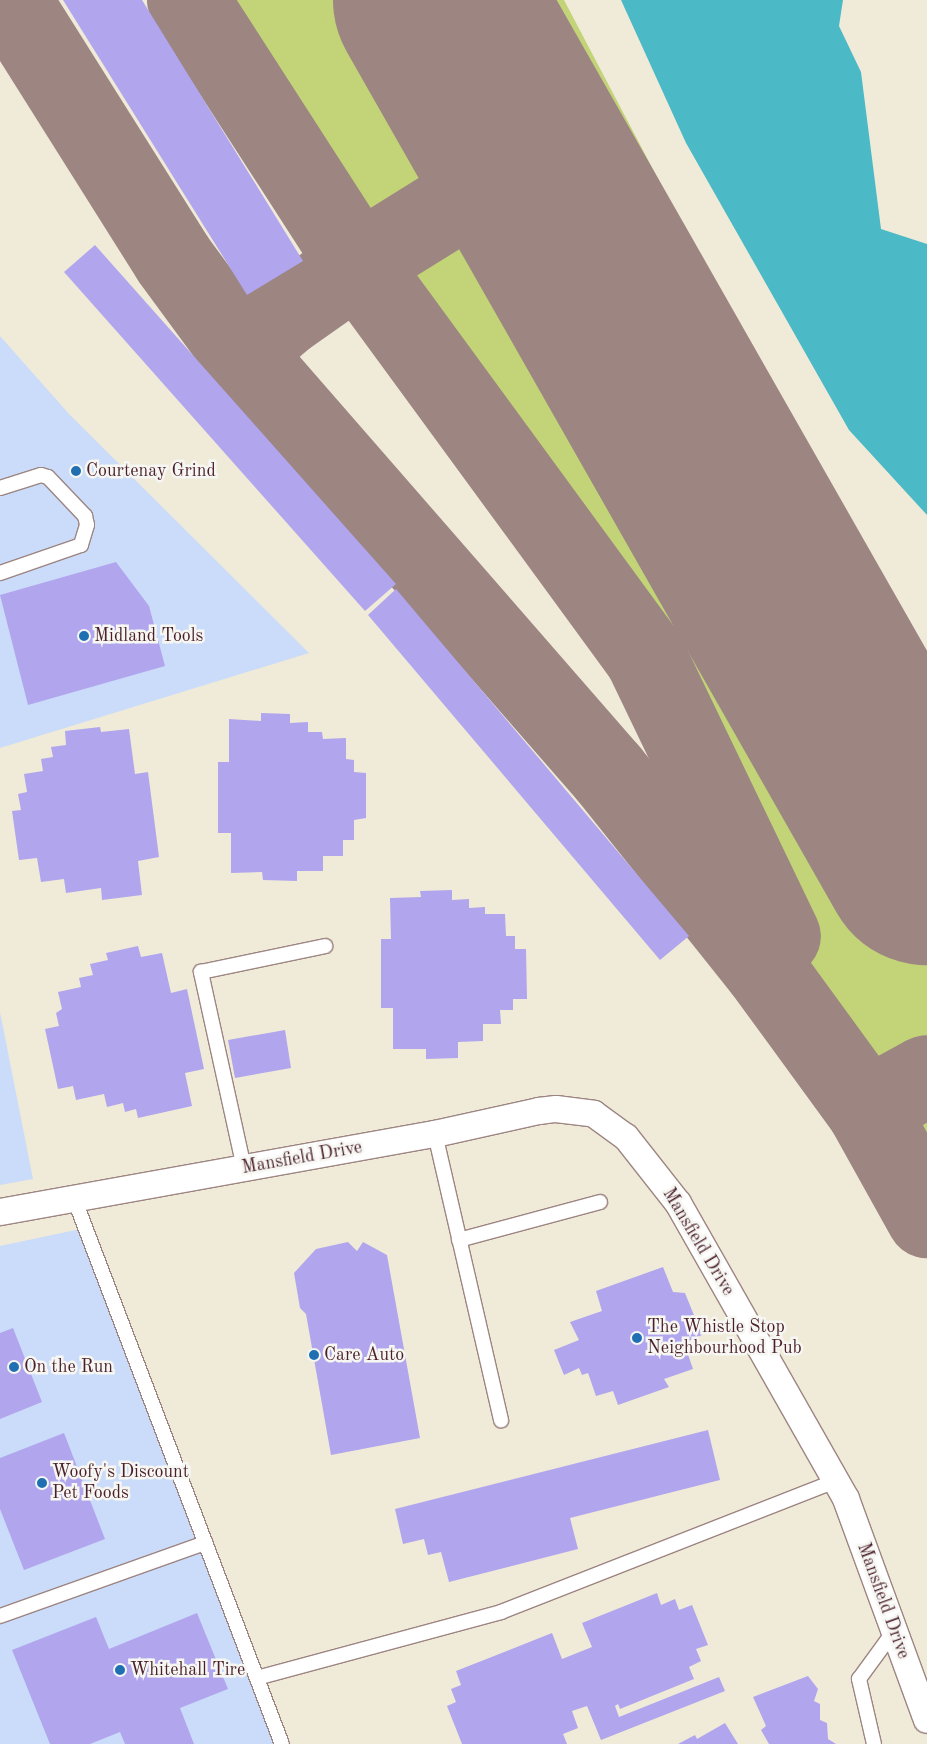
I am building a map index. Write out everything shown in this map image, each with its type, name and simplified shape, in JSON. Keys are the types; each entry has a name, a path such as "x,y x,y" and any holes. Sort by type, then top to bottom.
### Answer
{"street":[{"name":"Mansfield Drive","path":"0,1212 435,1134 556,1109 594,1114 626,1137 678,1202 846,1499 927,1720"}],"lane":[{"path":"0,488 41,475 48,477 85,516 87,525 85,539 75,548 0,573"},
{"path":"244,1168 201,972 325,946"},
{"path":"435,1134 501,1420"},
{"path":"74,1198 282,1744"},
{"path":"459,1240 600,1202"},
{"path":"256,1678 501,1612 836,1481"},
{"path":"0,1616 205,1543"},
{"path":"874,1744 859,1679 894,1631"}],"shaded area":[{"path":"0,336 70,415 309,653 0,748"},
{"path":"0,1012 33,1179 0,1185"},
{"path":"85,1228 282,1744 0,1744 0,1246"}],"green space":[{"path":"199,0 391,0 475,145 480,160 477,172 373,239 361,239 348,233"},
{"path":"488,0 564,0 707,272 927,663 927,780"},
{"path":"502,198 510,206 927,938 927,1057 881,1080 869,1082 851,1064 652,644 381,269 489,199"},
{"path":"927,1083 927,1201 888,1133 886,1114 891,1103"}],"water":[{"path":"621,0 843,0 839,26 861,72 881,229 927,244 927,515 849,430 686,143"}],"building":[{"path":"63,0 142,0 303,261 247,295"},
{"path":"95,245 396,584 365,611 64,272"},
{"name":"Midland Tools","path":"116,562 149,606 165,666 28,705 0,595"},
{"path":"396,589 689,936 660,960 368,615"},
{"path":"261,713 290,714 290,723 308,722 308,732 322,732 323,739 346,738 346,759 354,760 354,772 366,773 366,818 354,820 354,840 343,840 343,856 323,856 323,871 297,871 297,881 263,880 262,872 231,873 231,833 218,833 218,762 229,762 229,719 261,721"},
{"path":"100,727 101,732 129,729 135,774 148,772 159,857 138,861 142,895 102,900 101,888 66,893 64,879 41,882 37,858 19,860 12,811 21,810 18,794 27,792 24,774 43,771 41,759 53,757 51,747 66,745 65,731"},
{"path":"452,890 452,900 469,899 469,908 485,907 485,914 505,914 506,936 515,936 515,949 526,949 527,999 513,999 513,1010 500,1010 501,1024 483,1024 483,1041 458,1042 458,1058 426,1059 426,1049 393,1049 393,1008 381,1008 381,939 391,939 390,898 421,897 420,891"},
{"path":"138,946 141,957 162,953 171,993 187,989 204,1069 185,1073 192,1106 138,1118 136,1109 125,1112 123,1103 107,1107 104,1094 76,1100 73,1086 58,1089 45,1029 59,1026 56,1013 62,1009 58,992 81,987 79,978 93,975 90,964 108,960 106,953"},
{"path":"285,1030 291,1068 235,1078 228,1040"},
{"path":"348,1242 357,1251 363,1242 387,1255 420,1438 331,1455 306,1314 300,1308 294,1273 316,1249"},
{"name":"The Whistle Stop Neighbourhood Pub","path":"663,1267 673,1292 685,1293 702,1335 684,1343 693,1369 664,1379 669,1387 618,1405 613,1391 596,1396 588,1373 582,1375 579,1368 564,1375 554,1350 579,1340 570,1322 602,1311 596,1291"},
{"name":"On the Run","path":"13,1328 42,1402 0,1419 0,1333"},
{"path":"708,1430 720,1480 570,1518 578,1549 449,1582 441,1552 428,1555 424,1539 403,1544 395,1509"},
{"name":"Woofy's Discount Pet Foods","path":"64,1433 105,1539 24,1570 0,1509 0,1458"},
{"path":"657,1593 661,1605 675,1599 679,1610 692,1605 708,1645 696,1649 701,1661 689,1667 694,1679 620,1709 618,1704 615,1706 619,1717 719,1677 725,1691 601,1740 587,1706 572,1711 578,1728 563,1734 567,1744 462,1744 447,1706 456,1702 451,1689 461,1685 456,1671 552,1633 562,1659 592,1647 582,1623"},
{"name":"Whitehall Tire","path":"197,1613 228,1689 180,1708 194,1744 125,1744 120,1732 90,1744 50,1744 12,1650 96,1617 109,1649"},
{"path":"808,1676 818,1689 814,1701 820,1704 820,1720 827,1723 828,1739 836,1744 769,1744 761,1730 766,1726 753,1697"},
{"path":"725,1723 738,1744 678,1744 695,1735 697,1739"}],"taxiway":[{"path":"10,0 173,259 242,353 609,774 764,968 867,1109 927,1217"},
{"path":"188,0 358,264 645,656 780,936"},
{"path":"242,353 283,317 358,264 527,159"},
{"path":"867,1109 927,1076"}],"runway":[{"path":"437,0 927,861"}],"place":[{"name":"Courtenay Grind","path":"76,471"},
{"name":"Midland Tools","path":"84,636"},
{"name":"The Whistle Stop Neighbourhood Pub","path":"637,1338"},
{"name":"Care Auto","path":"314,1355"},
{"name":"On the Run","path":"14,1367"},
{"name":"Woofy's Discount Pet Foods","path":"42,1483"},
{"name":"Whitehall Tire","path":"120,1670"}]}
